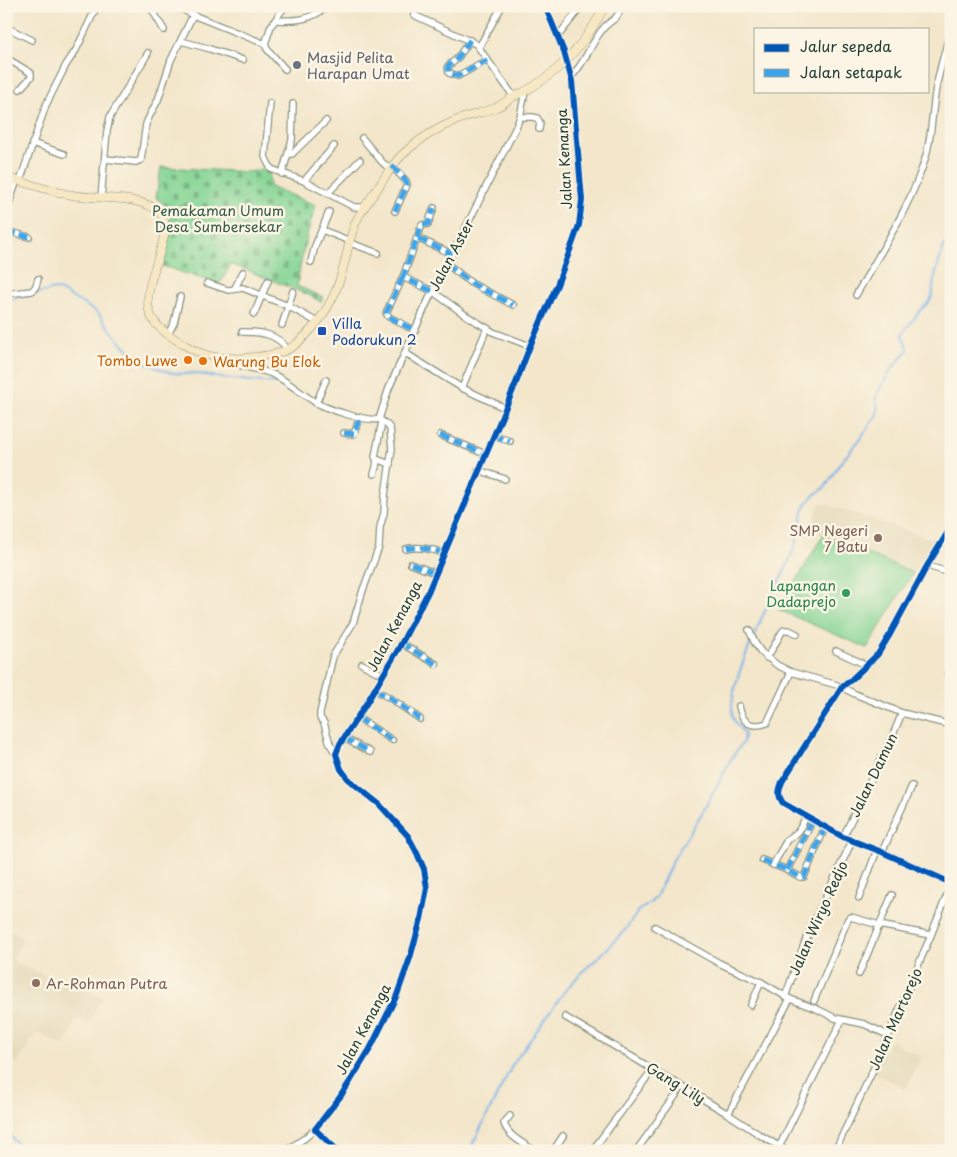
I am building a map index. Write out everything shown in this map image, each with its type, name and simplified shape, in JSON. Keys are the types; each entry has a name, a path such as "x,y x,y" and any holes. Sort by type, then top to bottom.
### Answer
{"main road":[{"path":"6,177 47,190 75,196 121,199 147,204 161,213 165,223 164,235 150,286 148,302 148,308 155,322 184,345 198,353 213,357 224,359 258,357 287,349 298,342 317,322 334,294 342,275 357,219 391,167 402,155 420,140 452,122 497,107 539,84 567,61 594,27 605,6"},
{"path":"6,1147 12,1151"}],"street":[{"path":"6,212 46,105 97,6"},
{"path":"150,6 164,30"},
{"path":"177,6 193,15 265,44 267,49 285,69"},
{"path":"265,44 272,26 285,6"},
{"path":"276,20 303,20 321,12 327,6"},
{"path":"479,47 502,6"},
{"name":"Jalan Kenanga","path":"285,1151 305,1138 330,1111 370,1049 397,995 414,944 427,888 424,869 408,836 379,804 349,780 341,769 336,754 384,674 428,592 565,265 581,212 582,200 571,79 567,61 545,6"},
{"path":"558,36 582,6"},
{"path":"571,79 601,31 616,18 622,6"},
{"path":"105,159 136,162 141,160 146,124 158,100 171,60 193,15"},
{"path":"414,15 470,40 479,47 514,97"},
{"path":"6,27 32,40"},
{"path":"856,295 891,233 922,166 928,147 936,88 951,29"},
{"path":"470,40 456,59 448,66 449,74 458,76 487,60"},
{"path":"181,41 244,60"},
{"path":"101,198 110,117 148,53"},
{"path":"6,58 31,73 31,77 20,89"},
{"name":"Jalan Aster","path":"374,474 380,420 388,388 432,291 516,128 525,92"},
{"path":"270,103 265,157 271,169 304,181 354,207 365,207"},
{"path":"282,174 289,154 293,104"},
{"path":"520,117 537,118 540,123 539,130"},
{"path":"289,154 294,153 326,120"},
{"path":"362,138 382,162 391,167 408,185 395,211"},
{"path":"32,143 64,154"},
{"path":"304,181 334,146"},
{"path":"328,193 360,160"},
{"path":"354,207 357,219"},
{"path":"414,330 389,317 386,313 403,277 422,225 428,224 434,208"},
{"path":"311,262 315,246 330,212"},
{"path":"322,230 378,253"},
{"path":"6,231 29,237"},
{"path":"417,238 452,254"},
{"path":"447,264 471,283 513,305"},
{"path":"235,288 243,272"},
{"path":"403,277 432,291 464,314 494,332 530,346"},
{"path":"6,294 32,291 38,279"},
{"path":"254,314 268,281"},
{"path":"207,283 228,290 243,288 288,306 317,322"},
{"path":"282,325 293,291"},
{"path":"168,334 174,323 180,297"},
{"path":"462,388 487,328"},
{"path":"242,332 269,334 281,341 287,349"},
{"path":"405,353 462,388 504,408"},
{"path":"224,359 280,378 316,403 360,417 380,420 388,426 390,431 392,449 384,495 385,509 380,527 379,548 353,623 333,656 320,713 320,718 324,723 330,744 336,754"},
{"path":"316,403 326,380"},
{"path":"344,433 354,434 360,417"},
{"path":"440,435 485,454"},
{"path":"492,436 510,441"},
{"path":"377,460 390,464"},
{"path":"478,470 505,479"},
{"path":"951,527 878,654 842,687 782,782 779,793 779,798 784,803 843,837 879,851 951,884"},
{"path":"406,549 420,548 444,553"},
{"path":"411,564 435,573"},
{"path":"927,566 951,573"},
{"path":"767,658 784,630 797,634"},
{"path":"750,633 761,652 767,658 791,672 826,681 902,713 951,726"},
{"path":"401,644 436,664"},
{"path":"836,651 866,665"},
{"path":"950,653 948,677 951,680"},
{"path":"362,664 384,674"},
{"path":"738,706 741,716 746,722 755,725 766,723 791,672"},
{"path":"374,690 390,698 420,719"},
{"name":"Jalan Damun","path":"843,837 902,713"},
{"path":"358,718 392,740"},
{"path":"344,738 370,752"},
{"path":"859,898 879,851 912,786"},
{"path":"773,865 787,840 798,832 809,818"},
{"path":"787,870 809,818"},
{"path":"762,860 802,878 805,876 826,827"},
{"name":"Jalan Wiryo Redjo","path":"728,1114 787,998 806,939 852,840"},
{"name":"Jalan Martorejo","path":"835,1151 888,1036 951,884"},
{"path":"859,974 892,895"},
{"path":"814,1001 849,918 853,917 879,925 931,935"},
{"path":"655,927 719,963 761,982 787,998 810,1006 834,1018 864,1024 888,1036"},
{"path":"751,1005 761,982"},
{"name":"Gang Lily","path":"565,1017 787,1151"},
{"path":"780,1147 842,1020"},
{"path":"592,1151 653,1069"},
{"path":"636,1151 682,1087"},
{"path":"510,1116 504,1123 504,1127 514,1137 535,1151"},
{"path":"315,1129 338,1151"},
{"path":"553,1151 563,1136"},
{"path":"386,1151 391,1148 395,1151"}],"shaded area":[{"name":"SMP Negeri 7 Batu","path":"820,502 936,541 913,573 811,530"},
{"name":"Ar-Rohman Putra","path":"6,926 20,936 22,943 12,960 28,969 103,997 89,1023 77,1019 64,1045 36,1033 17,1064 6,1055"},
{"path":"890,1041 921,1057 906,1089 874,1073"}],"green space":[{"name":"Pemakaman Umum Desa Sumbersekar","path":"161,167 249,172 264,169 269,171 270,187 316,205 300,266 297,286 323,297 321,302 309,295 231,264 219,284 158,265 170,219 165,205 156,198"},
{"name":"Lapangan Dadaprejo","path":"823,535 913,573 867,648 779,610"}],"waterway":[{"path":"754,636 788,564 807,503 828,483 838,466 876,416 878,410 876,398 879,390 908,348 903,333 932,297 934,279 944,246 951,238"},
{"path":"6,300 54,289 59,290 97,312 127,348 144,362 160,369 172,373 193,373 284,384"},
{"path":"469,1151 513,1064 564,992 626,929 639,910 656,897 673,860 705,808 731,759 743,742 744,733 734,720 732,702 737,680 752,641"},
{"path":"6,1131 22,1149 20,1151"}],"marked path":[{"path":"470,40 457,59 448,66 449,73 458,76 487,60"},
{"path":"392,166 406,181 407,185 395,211"},
{"path":"417,238 422,225 428,224 434,208"},
{"path":"6,231 29,237"},
{"path":"432,291 403,277 417,238 452,254"},
{"path":"447,264 471,283 513,305"},
{"path":"403,277 386,313 389,317 414,330"},
{"path":"344,433 354,434 360,417"},
{"path":"440,435 485,454"},
{"path":"493,436 510,441"},
{"path":"406,549 425,548 444,553"},
{"path":"411,564 435,573"},
{"path":"401,643 436,664"},
{"path":"950,653 948,677 951,680"},
{"path":"375,690 420,719"},
{"path":"358,718 392,740"},
{"path":"344,738 370,752"},
{"path":"787,870 813,820"},
{"path":"762,860 800,877 804,877 825,827"},
{"path":"386,1151 390,1148 395,1151"}],"cycle path":[{"path":"338,1151 315,1129 340,1097 370,1049 397,995 421,919 427,888 424,869 408,836 379,804 349,780 341,769 336,754 340,744 399,648 428,592 557,285 579,225 582,200 572,81 564,52 545,6"},
{"path":"951,527 878,654 842,687 782,782 779,793 783,803 843,837 951,883"}],"place":[{"name":"Masjid Pelita Harapan Umat","path":"297,65"},
{"name":"Villa Podorukun 2","path":"322,331"},
{"name":"Tombo Luwe","path":"188,360"},
{"name":"Warung Bu Elok","path":"203,361"},
{"name":"SMP Negeri 7 Batu","path":"878,538"},
{"name":"Lapangan Dadaprejo","path":"846,593"},
{"name":"Ar-Rohman Putra","path":"36,983"}]}
